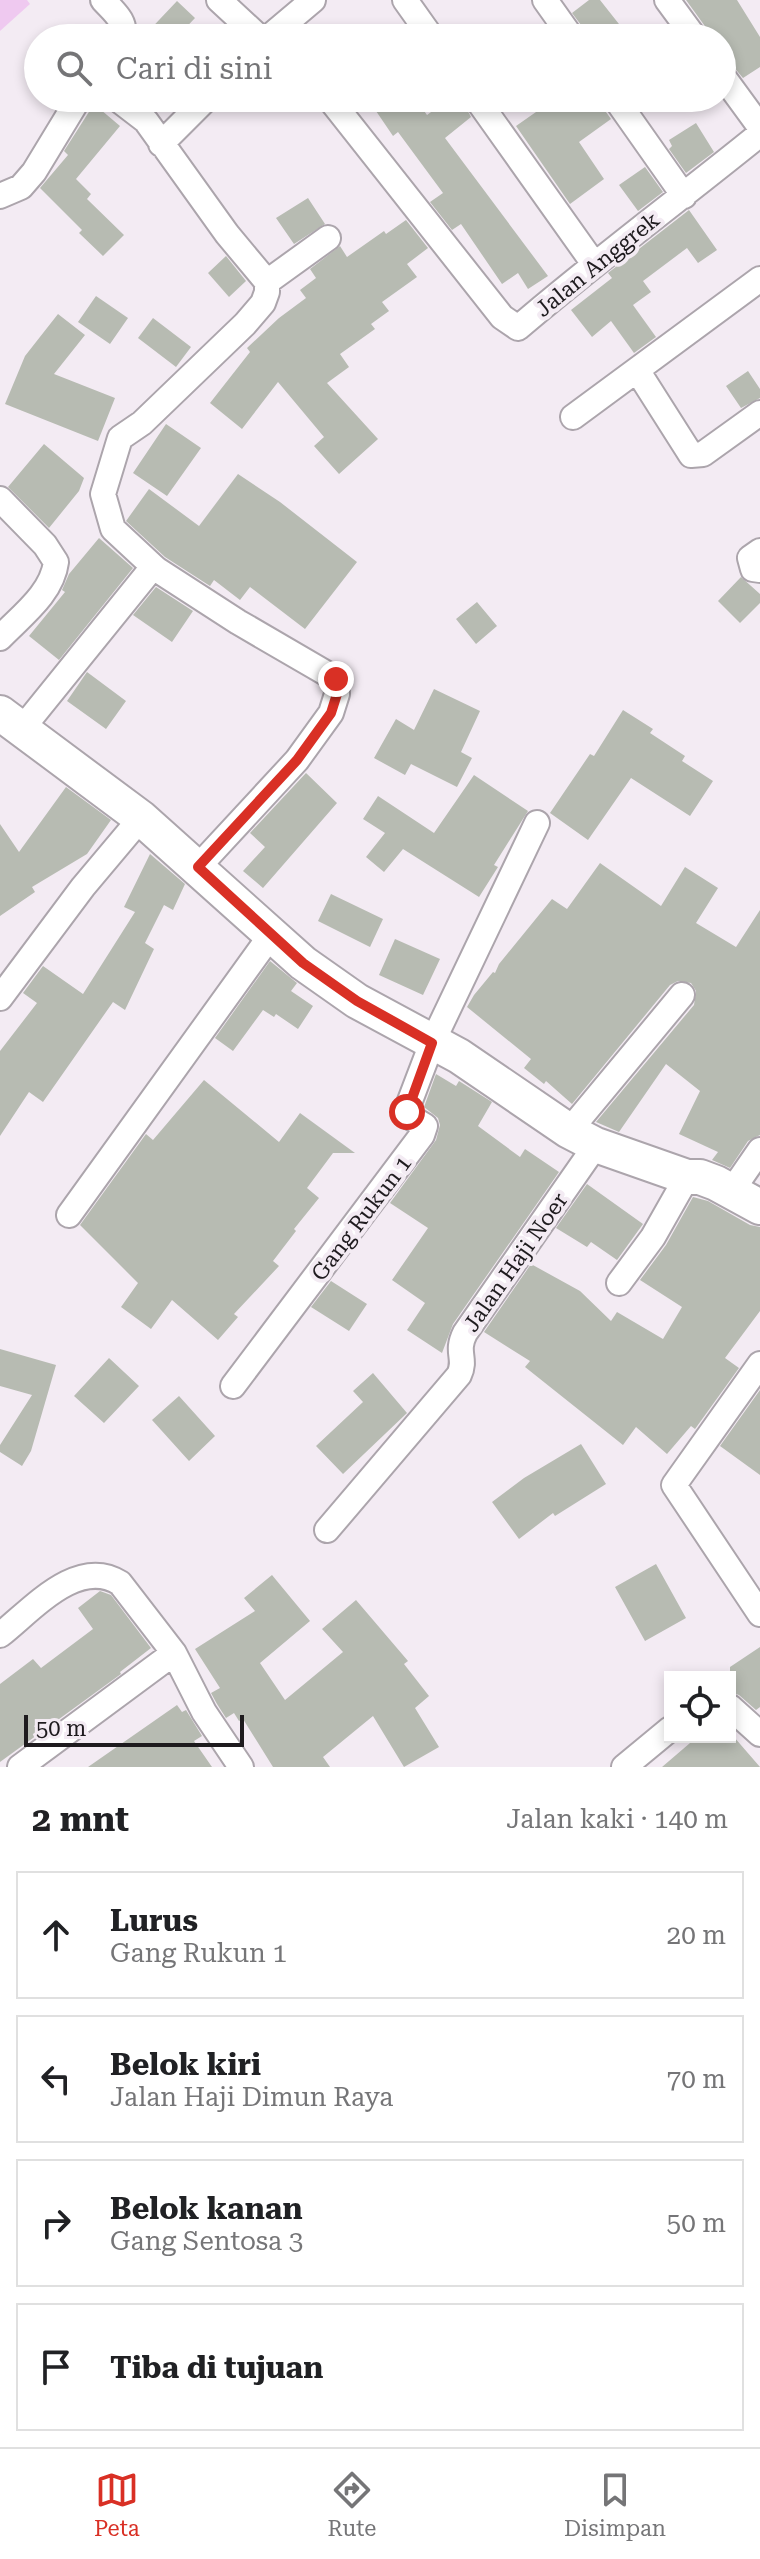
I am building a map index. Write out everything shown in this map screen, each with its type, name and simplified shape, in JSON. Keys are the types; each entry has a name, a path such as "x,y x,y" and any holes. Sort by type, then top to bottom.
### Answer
{"street":[{"path":"103,0 122,24"},
{"path":"219,0 245,24"},
{"path":"285,24 313,0"},
{"path":"405,0 422,24"},
{"path":"545,0 562,24"},
{"path":"667,0 685,24"},
{"path":"736,94 760,127"},
{"path":"0,196 21,187 34,172 70,112"},
{"path":"134,112 146,121 227,234 267,282"},
{"path":"161,144 193,112"},
{"name":"Jalan Anggrek","path":"340,112 502,317 518,328 760,134"},
{"path":"486,112 594,264"},
{"path":"625,112 684,196"},
{"path":"198,867 297,760 331,713 337,694 336,679 238,622 156,569 113,529 103,494 120,438 142,423 245,324 263,303 267,282 328,238"},
{"path":"573,417 760,279"},
{"path":"637,370 691,455 703,454 760,413"},
{"path":"0,499 45,545 56,562 44,592 0,638"},
{"path":"156,569 148,573 10,722 141,818 303,963 357,1001 459,1056 582,1138 687,1177 700,1177 745,1200 760,1150"},
{"path":"0,998 83,887 141,818"},
{"path":"432,1043 537,823"},
{"path":"69,1215 271,935"},
{"name":"Jalan Haji Noer","path":"327,1530 459,1375 463,1367 459,1345 465,1333 582,1138 682,995"},
{"name":"Gang Rukun 1","path":"233,1386 422,1135 425,1126 410,1117 408,1106 432,1043"},
{"path":"619,1283 653,1237 687,1177"},
{"path":"760,1364 674,1485 760,1614"},
{"path":"0,1635 49,1594 96,1574 110,1577 120,1583 174,1653 204,1712 241,1767"},
{"path":"20,1767 174,1653"},
{"path":"736,1712 760,1734"},
{"path":"624,1767 664,1734"}],"shaded area":[{"path":"0,0 27,0 30,4 0,31"}],"building":[{"path":"589,0 600,0 619,24 580,24 572,13"},
{"path":"686,0 737,0 760,37 760,67 743,78 736,70 736,24 703,24"},
{"path":"177,1 195,18 189,24 155,24"},
{"path":"89,112 103,112 120,126 76,179 91,194 87,199 124,235 103,256 40,188 68,155 64,151"},
{"path":"377,112 425,112 427,115 431,112 468,112 471,117 445,138 548,276 528,289 518,273 502,284 461,224 452,230 430,202 443,193 398,132 393,136"},
{"path":"536,112 606,112 611,119 579,142 604,179 570,204 516,126"},
{"path":"696,123 714,152 686,173 669,149 672,146 669,140"},
{"path":"645,167 663,192 638,211 619,185"},
{"path":"308,198 325,224 294,244 276,218"},
{"path":"689,210 717,250 698,263 687,248 643,281 651,292 633,305 656,337 634,353 611,321 592,337 571,310 612,278 608,273"},
{"path":"406,220 428,248 407,264 417,277 382,302 389,311 371,324 375,329 340,354 349,367 327,383 378,439 339,474 314,446 324,437 278,382 242,429 210,403 250,352 247,348 306,298 300,290 316,278 310,269 340,246 347,257"},
{"path":"226,256 246,281 229,297 208,273"},
{"path":"96,296 128,318 110,344 78,322"},
{"path":"58,314 85,335 54,374 115,398 98,441 5,404 25,356"},
{"path":"153,318 191,347 176,367 138,338"},
{"path":"748,371 760,389 760,398 741,408 726,386"},
{"path":"166,424 201,448 167,496 133,473"},
{"path":"44,444 84,478 79,491 49,528 8,487"},
{"path":"238,474 280,502 357,562 305,629 250,587 240,600 214,580 210,586 165,557 126,521 149,489 199,526"},
{"path":"99,538 133,568 59,660 29,636 65,592 62,590 69,574"},
{"path":"741,577 760,594 760,603 740,623 718,601"},
{"path":"156,587 193,611 172,642 133,615"},
{"path":"477,602 497,626 476,644 456,619"},
{"path":"87,672 126,701 106,729 67,701"},
{"path":"434,689 480,711 461,752 472,758 457,787 411,764 405,775 374,758 396,719 414,730"},
{"path":"623,710 653,729 650,733 685,756 682,761 713,781 690,816 631,778 588,840 550,813 590,754 594,756"},
{"path":"306,773 337,803 263,888 243,871 265,847 250,833"},
{"path":"474,775 528,811 494,865 498,867 479,897 403,849 384,872 366,857 385,833 363,819 378,796 434,833"},
{"path":"66,787 111,820 87,854 32,887 35,892 0,916 0,824 19,852"},
{"path":"150,854 185,884 173,910 164,905 145,943 154,949 125,1010 113,1002 43,1102 29,1092 0,1136 0,1051 37,1003 23,993 43,966 83,994 135,912 124,907"},
{"path":"600,863 661,906 685,867 718,888 696,923 736,947 760,910 760,1135 748,1141 730,1168 712,1160 718,1152 679,1134 700,1091 666,1064 619,1132 596,1122 694,1005 696,991 691,983 678,981 670,985 572,1104 546,1081 544,1084 524,1068 531,1059 467,1007 552,899 567,909"},
{"path":"331,894 383,919 370,947 318,921"},
{"path":"395,939 440,959 423,995 379,975"},
{"path":"270,961 297,983 291,991 313,1006 298,1029 276,1014 274,1017 263,1010 233,1051 215,1038"},
{"path":"436,1074 456,1086 459,1081 492,1102 478,1126 520,1157 525,1149 559,1172 453,1324 442,1353 407,1330 425,1303 392,1280 428,1228 390,1203 436,1140 440,1125 438,1118 424,1107"},
{"path":"204,1080 279,1142 300,1113 355,1153 333,1153 307,1188 319,1198 273,1261 279,1266 234,1314 238,1317 218,1340 172,1300 151,1329 121,1307 138,1283 80,1225 146,1134 153,1140"},
{"path":"587,1184 643,1224 617,1260 591,1242 587,1247 556,1228"},
{"path":"693,1197 708,1201 750,1225 760,1227 760,1311 725,1358 739,1368 695,1429 691,1426 667,1454 636,1427 623,1445 525,1367 530,1361 484,1332 531,1264 580,1291 611,1321 617,1312 663,1339 682,1307 640,1280 666,1245"},
{"path":"331,1281 367,1304 349,1331 311,1307"},
{"path":"0,1349 56,1365 31,1451 22,1466 0,1452 0,1445 32,1395 0,1386"},
{"path":"109,1358 139,1386 104,1423 74,1396"},
{"path":"373,1373 407,1413 343,1474 316,1446 363,1402 353,1391"},
{"path":"760,1390 760,1475 720,1446"},
{"path":"179,1396 215,1436 189,1461 152,1420"},
{"path":"581,1444 606,1484 555,1516 553,1513 519,1539 492,1502 524,1478"},
{"path":"656,1564 686,1618 645,1641 615,1587"},
{"path":"272,1575 310,1621 260,1663 285,1700 343,1652 322,1629 356,1600 408,1661 404,1664 429,1696 415,1708 439,1747 404,1767 373,1716 323,1757 330,1767 273,1767 243,1719 239,1721 234,1713 226,1718 211,1693 220,1688 195,1649 255,1611 244,1598"},
{"path":"100,1591 111,1595 151,1648 121,1674 0,1762 0,1684 33,1659 41,1668 93,1629 78,1608"},
{"path":"760,1647 760,1707 756,1710 736,1694 736,1671 730,1671 730,1667"},
{"path":"177,1705 182,1712 186,1710 202,1736 194,1741 212,1767 88,1767"},
{"path":"736,1739 760,1767 662,1767 690,1743 736,1743"}],"route":[{"path":"336,679 337,694 331,713 297,760 198,867 303,963 357,1001 432,1043 407,1112"}]}
